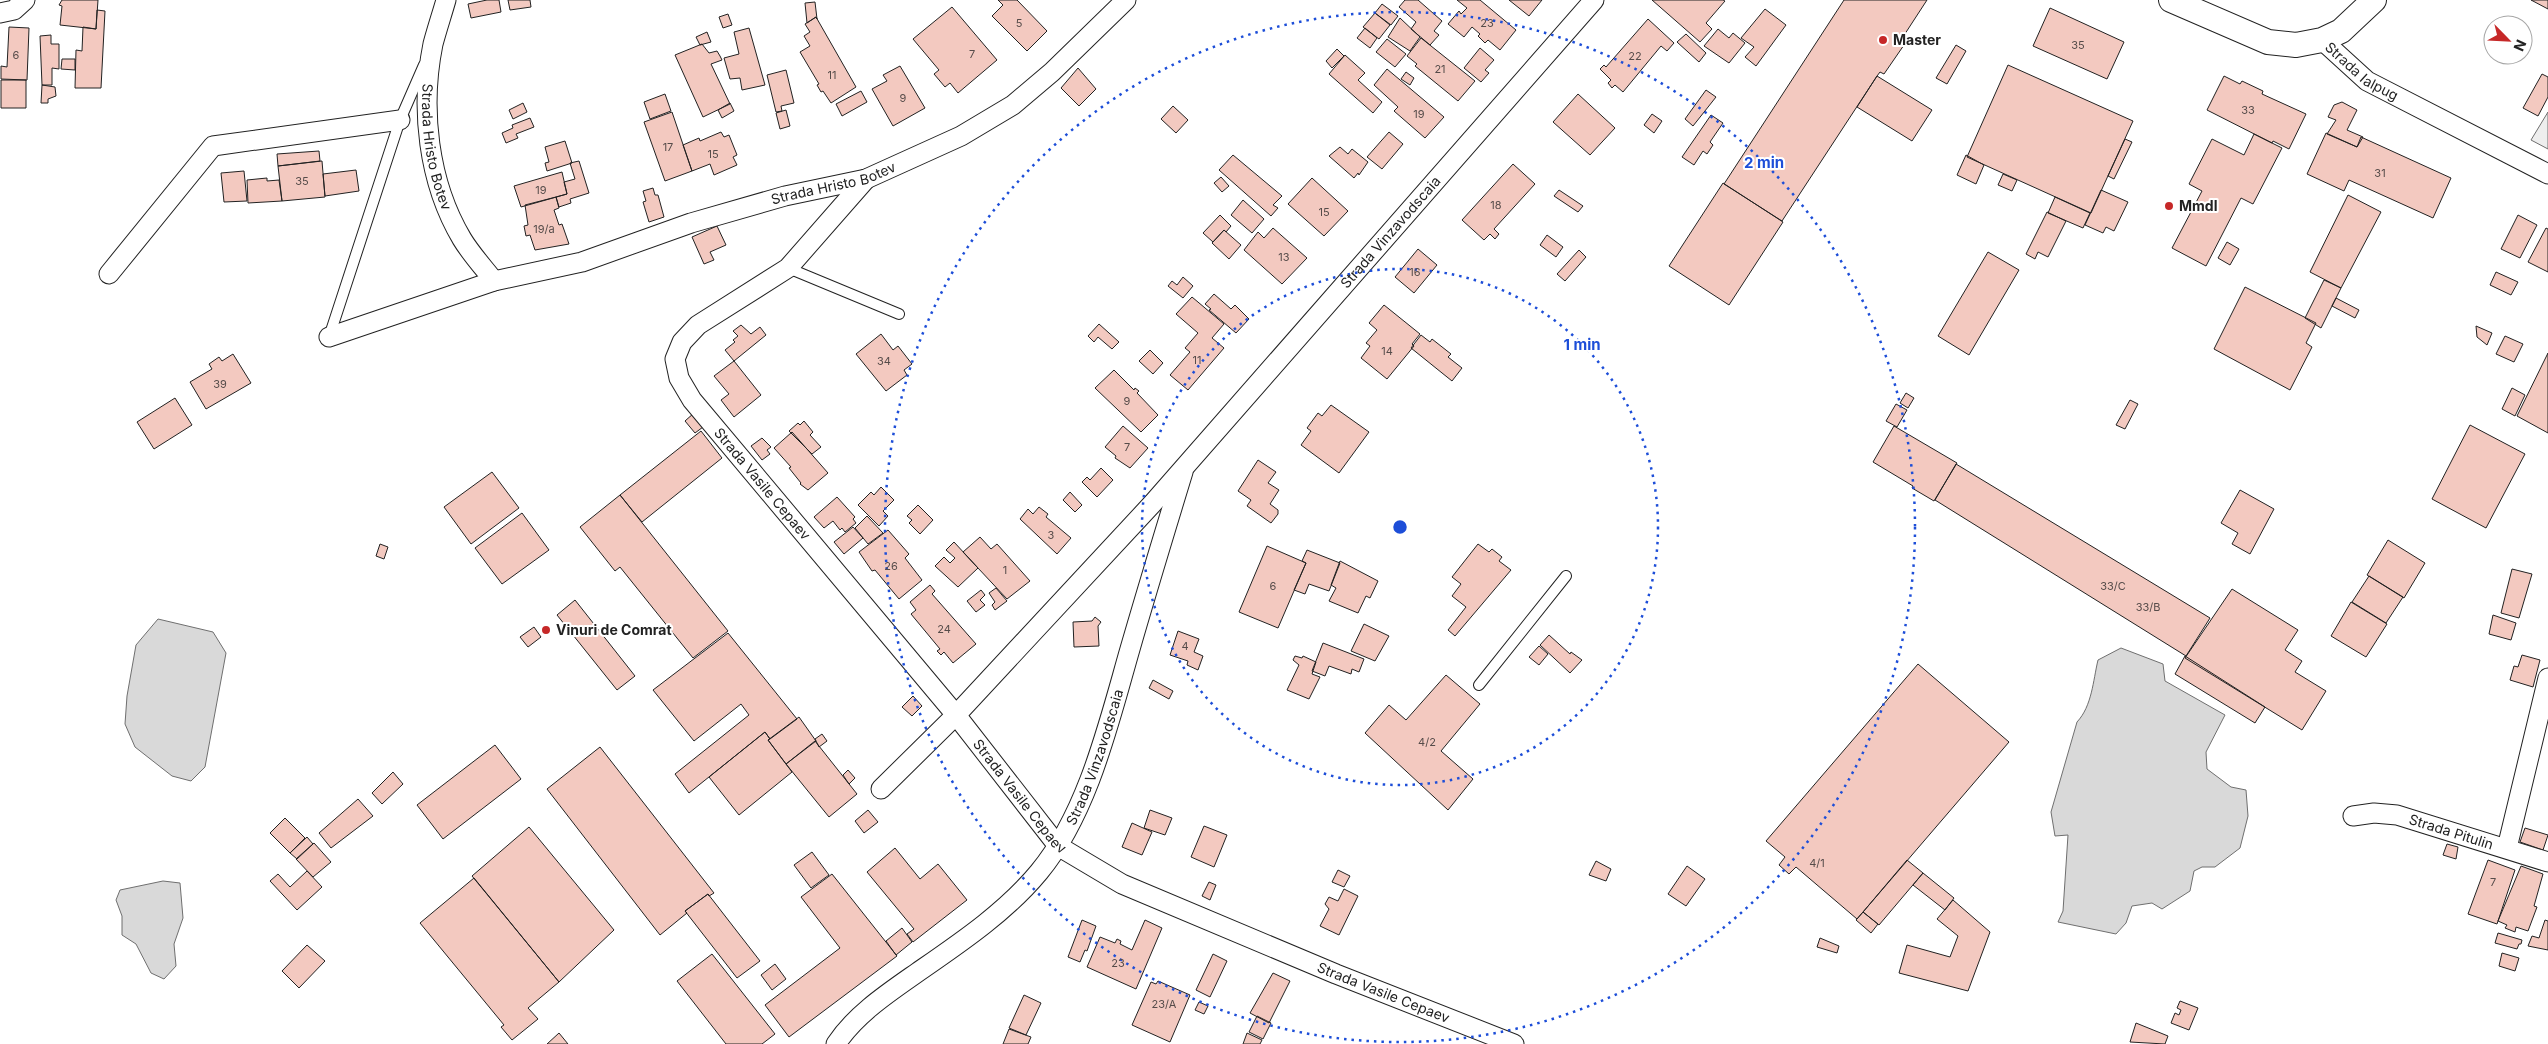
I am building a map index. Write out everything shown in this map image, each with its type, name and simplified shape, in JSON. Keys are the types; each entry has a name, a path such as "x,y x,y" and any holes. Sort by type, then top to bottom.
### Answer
{"street":[{"path":"0,13 14,10 25,0"},
{"name":"Strada Hristo Botev","path":"446,0 433,44 426,105 432,158 446,207 462,240 494,282"},
{"name":"Strada Hristo Botev","path":"329,337 494,282 582,262 691,223 785,196 866,179 960,136 1013,105 1052,72 1126,0"},
{"name":"Strada Vinzavodscaia","path":"881,789 956,715 1140,517 1185,464 1301,337 1594,0"},
{"name":"Strada Ialpug","path":"2171,0 2268,42 2296,45 2322,40 2367,81 2548,174"},
{"path":"2322,40 2341,31 2374,0"},
{"path":"109,274 213,146 400,120"},
{"path":"788,268 866,179"},
{"name":"Strada Vasile Cepaev","path":"788,268 698,325 682,342 674,359 679,378 692,400 956,715 1058,846 1122,884 1336,974 1514,1044"},
{"name":"Strada Vinzavodscaia","path":"836,1044 875,1002 957,945 1012,900 1040,872 1058,846 1080,801 1105,735 1185,464"},
{"path":"2507,848 2548,678"},
{"name":"Strada Pitulin","path":"2353,816 2374,813 2397,815 2548,862"}],"lane":[{"path":"329,337 400,120 433,44"},
{"path":"788,268 899,314"},
{"path":"1479,685 1566,576"}],"shaded area":[{"path":"2548,112 2548,149 2531,140"},
{"path":"158,619 213,632 226,653 205,767 191,781 172,776 135,747 125,724 127,696 136,645"},
{"path":"2121,648 2163,664 2165,681 2225,715 2206,752 2207,769 2231,787 2246,790 2248,816 2240,848 2215,867 2202,867 2194,871 2190,891 2162,909 2152,903 2132,906 2126,923 2116,934 2058,922 2063,911 2068,835 2055,836 2051,812 2077,722 2089,701 2098,660"},
{"path":"163,881 180,883 183,918 174,944 176,966 164,979 151,973 136,944 122,935 122,916 116,900 120,890"}],"building":[{"path":"62,0 98,0 96,29 60,25 62,6 59,5"},
{"path":"487,0 499,0 501,12 471,18 468,4"},
{"path":"508,0 530,0 531,7 510,10"},
{"path":"998,0 1017,0 1047,31 1027,51 992,16 1003,5"},
{"path":"1405,0 1418,0 1442,21 1434,31 1439,35 1430,45 1411,29 1416,22 1399,7"},
{"path":"1457,0 1480,0 1516,30 1500,50 1488,40 1485,43 1478,36 1480,34 1472,27 1464,37 1448,24 1459,11 1461,14 1467,8"},
{"path":"1509,0 1542,0 1529,16"},
{"path":"1652,0 1725,1 1706,23 1712,29 1700,42"},
{"path":"1844,0 1927,0 1899,43 1904,45 1884,74 1880,72 1877,76 1782,221 1724,184"},
{"path":"2531,0 2548,0 2548,9"},
{"path":"815,2 817,19 816,17 807,23 805,3"},
{"path":"1382,4 1398,16 1391,25 1375,13"},
{"path":"952,7 997,60 958,93 950,83 945,87 934,74 939,70 913,39"},
{"path":"2050,8 2124,42 2107,79 2033,46"},
{"path":"1765,9 1786,25 1756,66 1745,57 1754,47 1741,38"},
{"path":"97,10 105,11 101,88 75,88 76,50 82,51 83,27 96,29"},
{"path":"1375,13 1390,25 1379,39 1363,27"},
{"path":"728,14 732,25 723,28 719,17"},
{"path":"816,17 856,87 831,103 823,91 821,92 817,85 819,84 800,52 810,46 804,36 810,32 805,24"},
{"path":"1400,18 1420,37 1410,51 1388,37"},
{"path":"1648,19 1674,43 1667,51 1661,46 1623,92 1615,85 1612,88 1608,83 1611,80 1600,69 1604,65 1606,67"},
{"path":"9,27 29,28 27,80 1,79 1,66 7,67"},
{"path":"749,28 765,85 742,90 740,78 730,79 724,58 739,54 734,32"},
{"path":"1365,28 1377,38 1370,48 1357,38"},
{"path":"1718,29 1729,38 1733,33 1745,43 1729,63 1704,46"},
{"path":"707,32 711,42 700,45 696,37"},
{"path":"1686,34 1706,53 1699,62 1677,42"},
{"path":"51,35 51,44 59,44 59,69 52,68 52,85 42,85 40,36"},
{"path":"1421,38 1475,81 1458,101 1415,66 1417,64 1407,56"},
{"path":"1387,39 1406,54 1395,67 1376,52"},
{"path":"702,44 709,53 717,51 722,60 711,64 730,104 703,117 675,55"},
{"path":"1956,45 1966,51 1947,84 1936,78"},
{"path":"1480,48 1494,60 1485,70 1489,73 1481,82 1464,68"},
{"path":"1337,49 1344,56 1332,68 1326,61"},
{"path":"1345,55 1365,73 1358,80 1382,102 1373,113 1329,74"},
{"path":"62,59 75,59 75,70 61,69"},
{"path":"2008,65 2133,121 2091,213 1967,157"},
{"path":"900,66 925,108 893,126 872,89 887,81 883,75"},
{"path":"1078,68 1096,89 1079,106 1061,88"},
{"path":"1387,69 1444,117 1425,138 1394,111 1398,107 1374,85"},
{"path":"786,70 794,103 781,106 782,111 776,112 767,75"},
{"path":"1406,72 1414,78 1410,85 1401,79"},
{"path":"2542,74 2548,77 2548,97 2538,116 2523,108"},
{"path":"1877,76 1932,110 1912,141 1857,107"},
{"path":"2224,76 2240,84 2242,81 2263,91 2262,94 2306,114 2289,149 2273,141 2272,143 2207,110"},
{"path":"1,80 26,80 26,108 1,108"},
{"path":"42,85 55,87 56,96 48,99 48,103 41,103"},
{"path":"1706,90 1716,97 1693,126 1685,119"},
{"path":"861,91 867,102 842,116 836,104"},
{"path":"665,94 671,111 650,119 644,102"},
{"path":"1578,94 1615,128 1590,155 1553,122"},
{"path":"2342,102 2357,110 2347,130 2363,137 2357,147 2327,134 2336,120 2328,117 2334,105"},
{"path":"523,103 527,112 513,119 509,110"},
{"path":"730,103 734,111 722,118 718,110"},
{"path":"1173,106 1188,120 1176,133 1161,119"},
{"path":"786,110 790,126 780,129 776,113"},
{"path":"672,112 692,171 665,181 644,122"},
{"path":"1652,114 1662,121 1654,133 1644,125"},
{"path":"1711,115 1723,123 1710,142 1713,145 1707,154 1703,151 1694,165 1682,157"},
{"path":"530,118 534,127 516,134 518,138 506,143 502,133 513,128 512,125"},
{"path":"721,132 724,137 729,135 737,155 733,157 737,165 714,175 710,164 692,171 683,145 699,138 700,141"},
{"path":"1389,132 1403,144 1382,169 1367,157"},
{"path":"2326,133 2357,147 2361,137 2451,178 2433,218 2349,180 2344,191 2307,174"},
{"path":"2254,134 2282,148 2253,204 2241,198 2206,266 2172,248 2202,191 2189,184 2212,139 2244,155"},
{"path":"2125,139 2132,142 2114,179 2108,176"},
{"path":"565,141 572,163 547,171 545,163 549,162 545,147"},
{"path":"1340,147 1348,154 1352,149 1368,162 1359,175 1358,173 1354,178 1329,156"},
{"path":"319,151 320,161 278,166 277,154"},
{"path":"1233,155 1282,196 1273,205 1278,208 1271,216 1219,170"},
{"path":"1966,155 1984,165 1976,184 1957,175"},
{"path":"322,161 325,197 282,201 278,166"},
{"path":"579,161 589,193 570,199 571,203 559,207 556,197 567,194 564,182 575,179 570,163"},
{"path":"1513,164 1535,184 1494,229 1499,234 1495,239 1490,234 1484,240 1462,220"},
{"path":"356,170 359,191 325,196 323,174"},
{"path":"244,171 247,201 224,202 221,173"},
{"path":"562,172 567,194 521,207 514,186"},
{"path":"2003,174 2017,180 2012,191 1998,185"},
{"path":"1221,177 1229,186 1222,192 1214,183"},
{"path":"267,178 267,181 279,180 282,201 248,203 247,180"},
{"path":"1312,178 1348,211 1324,236 1288,204"},
{"path":"1723,183 1783,222 1729,305 1669,266"},
{"path":"653,188 655,195 658,195 664,217 649,222 643,202 646,201 643,191"},
{"path":"1559,190 1583,206 1578,212 1554,196"},
{"path":"2101,190 2128,202 2114,231 2106,227 2103,233 2085,225"},
{"path":"2348,195 2381,212 2341,288 2310,272"},
{"path":"556,197 559,208 554,210 559,225 562,224 569,244 535,250 530,235 526,236 524,226 528,225 525,205"},
{"path":"2055,197 2090,213 2083,228 2048,213"},
{"path":"1243,200 1264,219 1252,233 1231,215"},
{"path":"2047,212 2066,221 2048,257 2038,252 2035,259 2026,254"},
{"path":"1220,215 1231,226 1226,232 1224,230 1213,242 1203,233"},
{"path":"2518,215 2537,225 2520,258 2501,249"},
{"path":"717,226 726,245 710,252 714,260 704,264 692,237"},
{"path":"1273,228 1307,258 1282,284 1244,250 1258,232 1264,238"},
{"path":"2546,228 2548,229 2548,272 2528,262"},
{"path":"1224,230 1241,245 1229,259 1212,243"},
{"path":"1547,235 1563,247 1556,257 1540,245"},
{"path":"2227,242 2239,249 2230,265 2218,258"},
{"path":"1418,249 1437,265 1414,293 1395,277"},
{"path":"1579,250 1586,257 1565,281 1557,274"},
{"path":"1988,252 2019,270 1969,355 1938,336"},
{"path":"2496,272 2518,282 2511,295 2490,285"},
{"path":"1183,277 1193,286 1183,298 1168,286 1172,281 1177,285"},
{"path":"2324,280 2341,288 2321,328 2305,318"},
{"path":"2245,287 2316,323 2306,343 2312,347 2290,390 2214,349"},
{"path":"1214,294 1231,309 1235,305 1249,319 1236,333 1209,310 1211,309 1205,304"},
{"path":"1192,297 1224,324 1212,338 1224,348 1188,390 1170,375 1190,352 1185,348 1198,333 1176,314"},
{"path":"2336,298 2359,310 2355,318 2332,306"},
{"path":"1384,305 1420,334 1412,344 1414,346 1387,379 1361,358 1370,346 1366,343 1377,330 1369,323"},
{"path":"1099,324 1119,342 1112,349 1098,337 1094,342 1088,336"},
{"path":"741,325 751,334 760,327 766,335 734,361 725,350 735,342 733,340 738,336 733,331"},
{"path":"2476,326 2492,333 2487,345 2477,337"},
{"path":"881,334 893,350 898,346 912,364 904,370 907,375 886,391 856,354"},
{"path":"1421,335 1430,342 1432,339 1451,354 1448,357 1462,368 1452,381 1411,348"},
{"path":"2505,336 2523,344 2514,362 2496,354"},
{"path":"1150,350 1163,363 1153,374 1139,361"},
{"path":"2548,353 2548,433 2517,416"},
{"path":"233,354 251,383 206,409 190,382 212,369 209,364 219,357 222,361"},
{"path":"734,361 761,395 734,417 721,400 729,394 714,376"},
{"path":"1114,370 1134,390 1135,388 1139,391 1137,393 1158,415 1141,432 1095,388"},
{"path":"2512,388 2525,395 2515,416 2502,409"},
{"path":"1906,393 1914,398 1908,408 1900,403"},
{"path":"175,398 192,425 154,449 137,422"},
{"path":"2130,400 2138,404 2125,429 2116,425"},
{"path":"1896,404 1907,410 1897,427 1886,421"},
{"path":"1331,405 1369,432 1339,473 1301,445 1311,431 1307,428 1318,413 1322,416"},
{"path":"694,413 703,427 695,433 685,421"},
{"path":"804,421 813,432 810,435 821,447 812,454 789,431 798,423 800,425"},
{"path":"2470,425 2525,454 2486,528 2432,499"},
{"path":"1123,426 1148,448 1130,468 1115,458 1116,456 1105,447"},
{"path":"1894,426 1957,463 1934,501 1873,462"},
{"path":"701,431 722,458 642,522 620,495"},
{"path":"792,432 828,473 808,490 800,484 789,468 791,467 774,448"},
{"path":"762,438 771,447 767,450 770,454 762,460 751,446"},
{"path":"1258,460 1276,472 1268,483 1279,490 1270,504 1278,510 1278,514 1271,523 1247,506 1251,500 1238,491"},
{"path":"1956,464 2210,618 2186,656 1935,500"},
{"path":"1101,468 1113,480 1097,497 1082,482 1087,477 1090,480"},
{"path":"492,472 519,508 471,544 444,507"},
{"path":"881,487 894,500 883,511 888,516 879,526 858,505 871,492 874,495"},
{"path":"2240,490 2274,509 2250,554 2232,544 2238,533 2221,523"},
{"path":"1070,492 1082,505 1075,512 1063,500"},
{"path":"620,495 728,631 693,658 620,567 615,571 580,527"},
{"path":"837,497 855,517 853,519 856,523 845,532 842,528 840,530 833,521 824,528 814,517"},
{"path":"918,505 933,520 920,534 909,523 912,520 907,516"},
{"path":"1039,507 1048,514 1046,517 1071,538 1057,554 1020,519 1028,509 1033,514"},
{"path":"522,513 549,550 502,584 475,548"},
{"path":"867,516 883,533 868,544 855,528"},
{"path":"853,527 863,538 844,554 834,542"},
{"path":"888,530 909,554 905,558 922,580 899,599 875,570 872,571 859,552"},
{"path":"980,537 991,549 997,544 1030,581 1007,599 963,552"},
{"path":"2388,540 2425,563 2404,598 2367,575"},
{"path":"954,542 978,568 958,587 935,566 944,557 950,563 955,558 946,550"},
{"path":"380,544 388,547 384,559 376,556"},
{"path":"1478,544 1489,552 1492,549 1502,557 1499,561 1511,570 1455,636 1448,630 1466,607 1452,596 1461,584 1452,577"},
{"path":"1267,546 1306,563 1278,628 1239,612"},
{"path":"1307,550 1340,563 1329,591 1309,584 1305,594 1294,590 1306,563 1302,561"},
{"path":"1340,561 1378,581 1370,598 1366,596 1358,613 1329,601 1336,588 1331,585"},
{"path":"2512,569 2532,574 2519,618 2501,613"},
{"path":"2369,576 2403,597 2386,623 2352,602"},
{"path":"930,585 935,591 932,594 976,644 953,663 944,652 941,655 937,651 940,649 911,614 916,610 910,602"},
{"path":"996,588 1007,601 995,610 992,605 995,602 989,593"},
{"path":"2232,589 2298,630 2285,650 2302,661 2295,672 2326,691 2302,730 2185,658"},
{"path":"981,590 985,595 980,600 985,605 976,612 967,601"},
{"path":"575,600 635,676 617,690 557,615"},
{"path":"2351,602 2387,624 2366,657 2331,636"},
{"path":"2493,615 2516,623 2511,640 2489,634"},
{"path":"1095,617 1101,622 1098,626 1099,646 1074,647 1073,622 1092,621"},
{"path":"1364,624 1389,636 1375,661 1351,651"},
{"path":"534,627 541,637 528,647 520,637"},
{"path":"1178,631 1199,639 1194,652 1203,656 1198,670 1187,665 1188,661 1170,655"},
{"path":"728,633 797,719 770,739 765,732 689,793 675,774 749,715 741,704 694,741 653,690"},
{"path":"1549,635 1570,654 1571,652 1582,660 1570,673 1540,645"},
{"path":"1323,643 1364,659 1359,672 1352,669 1351,674 1329,666 1325,676 1312,671"},
{"path":"1539,646 1548,654 1539,665 1529,657"},
{"path":"2522,655 2540,660 2533,687 2510,680 2514,666 2518,667"},
{"path":"1295,656 1302,658 1303,656 1316,662 1312,674 1320,677 1309,699 1287,690 1299,665 1293,660"},
{"path":"2185,656 2265,707 2255,723 2175,674"},
{"path":"1918,664 2009,742 1857,919 1796,867 1789,874 1779,865 1785,857 1766,841"},
{"path":"1446,675 1480,704 1441,751 1473,779 1448,810 1365,733 1389,705 1406,720"},
{"path":"1153,680 1173,691 1169,699 1149,688"},
{"path":"913,696 922,706 912,716 902,707"},
{"path":"799,717 816,741 786,764 768,740"},
{"path":"765,732 770,739 768,740 792,772 739,815 709,777"},
{"path":"822,734 827,741 819,747 815,739"},
{"path":"815,741 857,794 829,817 786,764"},
{"path":"495,745 521,779 443,839 417,805"},
{"path":"600,747 714,893 709,896 708,894 685,911 687,913 660,935 547,789"},
{"path":"848,770 855,778 849,784 843,775"},
{"path":"393,772 403,784 382,804 372,793"},
{"path":"358,799 373,816 331,848 319,833"},
{"path":"868,810 878,822 864,833 855,821"},
{"path":"1150,810 1172,818 1165,835 1144,828"},
{"path":"285,818 305,838 290,853 270,833"},
{"path":"1132,823 1152,832 1142,855 1122,847"},
{"path":"1204,826 1227,835 1214,867 1191,857"},
{"path":"529,827 614,930 559,982 472,876"},
{"path":"2525,828 2548,835 2543,850 2520,842"},
{"path":"307,837 313,844 297,859 290,853"},
{"path":"314,843 331,862 313,877 296,859"},
{"path":"2447,844 2458,847 2456,859 2443,855"},
{"path":"895,848 920,879 938,864 967,900 913,942 907,934 914,929 867,872"},
{"path":"812,852 829,875 811,888 794,865"},
{"path":"1907,860 1923,873 1879,925 1863,912"},
{"path":"2488,860 2515,870 2497,924 2468,914"},
{"path":"1596,861 1611,869 1606,881 1589,875"},
{"path":"1687,866 1705,879 1686,906 1668,894"},
{"path":"2521,866 2543,874 2534,906 2537,907 2528,931 2516,927 2515,932 2505,928 2507,925 2498,921"},
{"path":"1338,870 1350,876 1344,887 1332,882"},
{"path":"307,871 322,887 297,910 270,881 278,874 290,887"},
{"path":"1923,873 1954,898 1945,910 1913,885"},
{"path":"832,874 897,956 789,1037 765,1005 840,948 801,897"},
{"path":"474,878 559,982 528,1008 538,1019 512,1040 501,1027 504,1025 420,923"},
{"path":"1209,882 1216,885 1210,900 1202,896"},
{"path":"1344,889 1358,896 1339,935 1320,926 1329,909 1325,904 1329,897 1338,901"},
{"path":"708,894 760,961 737,978 685,911"},
{"path":"1953,900 1990,932 1968,991 1899,973 1907,945 1950,957 1958,936 1937,919"},
{"path":"1863,912 1878,924 1871,933 1856,920"},
{"path":"1082,920 1096,926 1087,951 1085,950 1080,962 1068,957"},
{"path":"1145,920 1162,928 1136,989 1087,967 1100,937 1115,943 1117,939 1121,941 1120,944 1132,950"},
{"path":"2545,920 2548,921 2548,950 2528,946 2532,936 2539,938"},
{"path":"902,928 912,942 896,955 886,941"},
{"path":"2498,933 2522,940 2521,944 2519,944 2517,949 2495,943"},
{"path":"1820,938 1839,946 1837,953 1817,947"},
{"path":"307,945 325,961 299,988 282,971"},
{"path":"2502,953 2519,958 2515,971 2499,966"},
{"path":"712,954 775,1034 762,1044 726,1044 677,981"},
{"path":"1213,954 1227,961 1210,997 1196,990"},
{"path":"775,964 786,979 772,990 761,975"},
{"path":"1273,973 1290,981 1269,1023 1250,1013"},
{"path":"1158,981 1190,995 1170,1042 1132,1025 1151,982 1156,984"},
{"path":"1024,995 1041,1003 1026,1035 1009,1028"},
{"path":"2180,1001 2198,1008 2189,1030 2171,1023 2175,1013 2179,1015 2181,1010 2177,1008"},
{"path":"1199,1002 1208,1006 1204,1014 1195,1010"},
{"path":"1257,1016 1271,1023 1263,1039 1249,1032"},
{"path":"2136,1023 2168,1036 2165,1044 2130,1042"},
{"path":"1009,1029 1031,1037 1028,1044 1003,1044"},
{"path":"559,1033 568,1044 547,1044"},
{"path":"1247,1033 1262,1040 1260,1044 1243,1044"}],"place":[{"name":"Master","path":"1883,40"},
{"name":"Mmdl","path":"2169,206"},
{"name":"Vinuri de Comrat","path":"546,630"}]}
